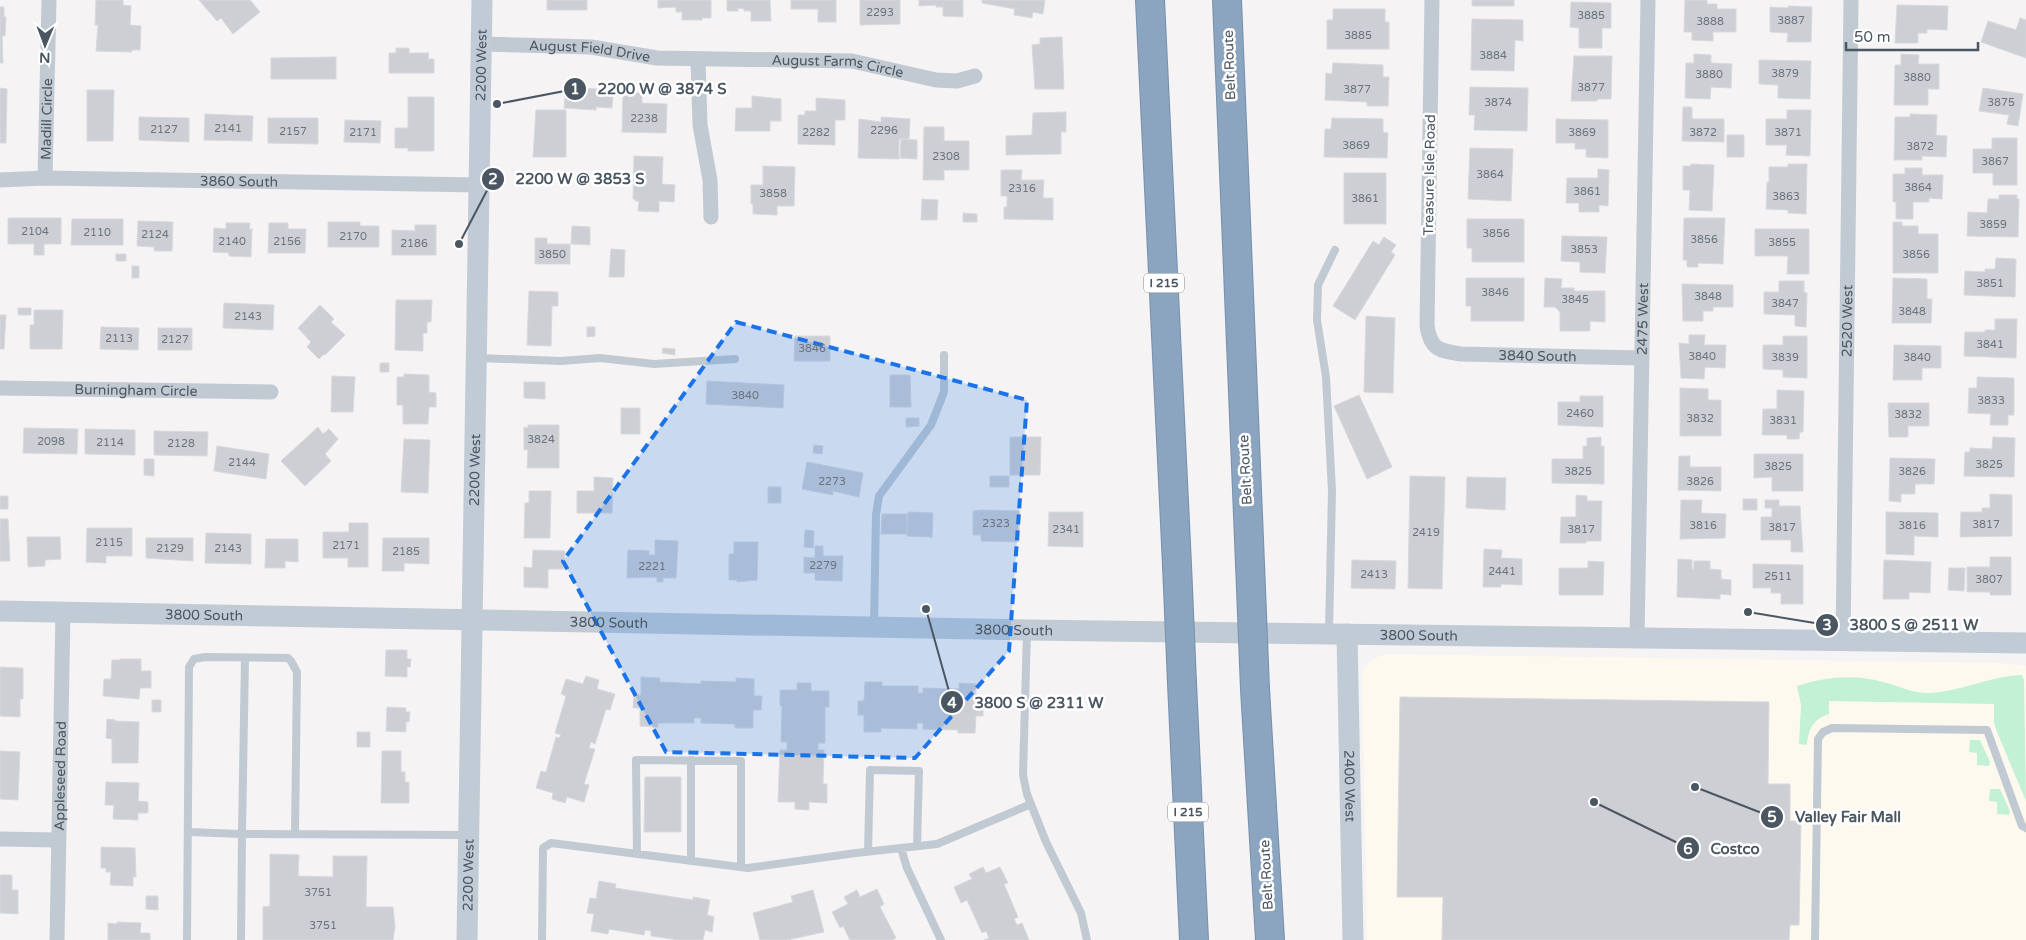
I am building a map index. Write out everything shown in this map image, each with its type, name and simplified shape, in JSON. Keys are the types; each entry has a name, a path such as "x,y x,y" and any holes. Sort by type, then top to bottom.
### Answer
{"highway":[{"name":"I 215","path":"1150,0 1194,940"},
{"name":"Belt Route","path":"1227,0 1255,689 1270,940"}],"street":[{"name":"Madill Circle","path":"45,178 49,0"},
{"name":"2200 West","path":"468,940 482,0"},
{"name":"Treasure Isle Road","path":"1432,0 1428,325 1429,338 1436,348"},
{"name":"2475 West","path":"1637,639 1648,0"},
{"name":"2520 West","path":"1843,642 1851,0"},
{"name":"August Field Drive","path":"481,44 592,47 657,58 698,59"},
{"name":"August Farms Circle","path":"698,59 852,61 936,80 957,81 975,76"},
{"path":"698,59 700,125 710,180 711,217"},
{"name":"3860 South","path":"0,180 45,178 479,185"},
{"name":"3840 South","path":"1436,348 1461,354 1642,358"},
{"name":"Burningham Circle","path":"0,388 271,392"},
{"name":"3800 South","path":"0,611 1027,630 2026,643"},
{"name":"Appleseed Road","path":"57,940 63,612"},
{"name":"2400 West","path":"1338,634 1353,940"},
{"path":"0,839 58,840"}],"lane":[{"path":"1335,250 1318,286 1317,320 1326,377 1338,634"},
{"path":"874,627 876,515 879,496 931,425 944,392 944,354"},
{"path":"478,358 561,361 600,358 654,364 735,359"},
{"path":"1027,630 1023,775 1031,804 1046,842 1081,913 1087,940"},
{"path":"187,940 188,703 191,661 205,657 288,658 291,661 297,672 295,834"},
{"path":"241,940 245,658"},
{"path":"1815,940 1818,739 1823,732 1832,728 1987,730 2022,826 2026,828"},
{"path":"637,854 636,760 741,761 741,867"},
{"path":"691,760 691,861"},
{"path":"868,851 870,770 918,771 917,846"},
{"path":"542,940 543,848 551,843 741,867 764,866 868,851 937,844 1031,804"},
{"path":"188,832 470,835"},
{"path":"901,848 906,868 941,940"}],"highlighted area":[{"path":"736,322 1027,400 1009,651 915,758 666,752 563,561"}],"shaded area":[{"path":"1381,655 2001,663 2026,666 2026,940 1367,940 1362,677 1363,671 1370,662"}],"green space":[{"path":"2022,675 2024,680 2026,801 1994,723 1994,704 1829,701 1829,714 1819,719 1812,726 1807,745 1799,744 1801,705 1797,686 1818,680 1850,677 1928,693 1952,690 1998,678"},
{"path":"1970,740 1980,740 1990,762 1989,766 1977,765 1977,753 1969,752"},
{"path":"1990,789 2000,789 2010,811 2009,815 1997,814 1997,802 1989,801"}],"building":[{"path":"96,0 123,0 123,5 131,6 130,25 141,26 140,50 132,50 132,52 96,51 98,25 95,25"},
{"path":"199,0 250,0 260,12 233,34 221,18 217,21"},
{"path":"547,0 587,0 587,10 547,10"},
{"path":"658,0 711,0 711,18 682,20 682,12 676,12 676,7 658,8"},
{"path":"727,0 770,0 771,21 751,21 751,11 744,11 744,9 738,8 738,11 727,11"},
{"path":"791,0 836,0 836,22 818,22 818,9 791,9"},
{"path":"860,0 900,0 900,24 860,25"},
{"path":"919,0 963,0 963,17 943,16 943,7 936,7 936,5 919,6"},
{"path":"982,0 1045,0 1043,14 1033,12 1032,18 1014,15 1015,9 982,3"},
{"path":"1472,0 1514,0 1514,6 1472,6"},
{"path":"1685,0 1707,0 1707,4 1717,4 1717,9 1736,9 1736,32 1713,32 1713,41 1692,40 1692,32 1684,32"},
{"path":"1571,2 1611,3 1611,28 1602,28 1602,48 1579,48 1579,28 1570,27"},
{"path":"1897,5 1948,6 1947,30 1927,29 1927,33 1918,33 1918,43 1895,43"},
{"path":"1788,6 1812,7 1811,42 1787,42 1788,33 1770,32 1770,7 1788,8"},
{"path":"0,7 4,7 4,17 6,17 5,36 2,36 3,63 0,63"},
{"path":"1333,9 1385,9 1385,22 1389,22 1389,49 1327,49 1327,20 1333,20"},
{"path":"2020,18 2026,20 2026,58 1981,42 1988,21 2016,30"},
{"path":"1472,19 1523,20 1523,41 1515,40 1514,71 1471,70"},
{"path":"1062,37 1064,89 1035,89 1032,45 1040,44 1040,38"},
{"path":"396,48 409,48 409,53 429,53 428,59 434,59 434,73 389,73 389,53 396,53"},
{"path":"1694,54 1711,55 1711,63 1732,64 1731,88 1711,87 1710,99 1685,98 1686,63 1694,63"},
{"path":"1901,54 1919,55 1918,64 1939,64 1939,89 1928,89 1928,105 1894,105 1895,65 1901,65"},
{"path":"1574,56 1612,56 1611,99 1571,101"},
{"path":"336,57 336,79 271,79 271,58"},
{"path":"1759,60 1811,61 1810,99 1778,98 1778,85 1759,84"},
{"path":"1333,63 1383,65 1383,77 1389,77 1388,106 1367,106 1367,102 1325,100 1326,73 1332,74"},
{"path":"566,87 597,89 597,92 613,93 612,108 596,107 596,110 564,108"},
{"path":"1470,87 1528,88 1527,131 1474,130 1475,115 1469,115"},
{"path":"0,88 7,89 6,143 0,143"},
{"path":"1983,88 2023,94 2018,126 2007,124 2009,115 1979,111"},
{"path":"87,90 114,90 113,141 87,141"},
{"path":"623,92 642,93 642,103 667,104 666,133 622,132"},
{"path":"752,96 781,99 781,121 770,121 770,131 735,131 736,108 752,108"},
{"path":"408,97 434,97 434,151 408,151 408,148 395,148 395,128 408,128"},
{"path":"816,98 845,100 845,120 835,120 835,145 798,144 798,115 805,115 805,111 816,111"},
{"path":"1683,107 1692,107 1692,119 1724,119 1724,142 1682,141"},
{"path":"536,110 566,110 566,157 533,157"},
{"path":"1787,110 1811,110 1810,156 1786,155 1787,145 1766,145 1766,119 1787,119"},
{"path":"1066,112 1066,132 1061,132 1061,154 1006,155 1006,136 1032,135 1033,113"},
{"path":"205,114 253,116 252,141 204,140"},
{"path":"1910,114 1937,115 1936,135 1947,136 1946,157 1922,156 1922,160 1894,160 1895,117 1910,117"},
{"path":"139,117 189,118 189,142 139,140"},
{"path":"881,117 910,119 909,139 899,139 899,159 858,158 859,119 881,122"},
{"path":"268,118 318,118 318,144 268,143"},
{"path":"1332,118 1383,119 1383,132 1388,133 1387,158 1324,157 1325,129 1331,129"},
{"path":"1556,119 1608,120 1608,158 1586,157 1586,149 1575,149 1575,143 1556,143"},
{"path":"345,120 381,121 380,143 344,142"},
{"path":"924,127 944,127 944,141 969,141 969,170 944,170 944,180 923,180"},
{"path":"1727,135 1744,135 1744,157 1727,157"},
{"path":"1992,138 2017,138 2017,185 1993,185 1993,173 1973,173 1973,149 1992,149"},
{"path":"901,139 917,140 917,159 900,158"},
{"path":"1470,148 1513,149 1511,201 1468,199"},
{"path":"634,156 663,157 662,184 675,185 674,202 659,201 659,212 638,211 639,201 633,199"},
{"path":"1691,164 1714,165 1712,211 1689,210 1690,190 1683,190 1683,166 1691,166"},
{"path":"1788,164 1807,164 1806,214 1788,213 1788,210 1766,209 1769,167 1788,167"},
{"path":"763,166 795,167 794,206 777,206 777,215 753,214 751,185 763,185"},
{"path":"1905,168 1922,168 1922,175 1943,175 1942,199 1929,198 1929,202 1913,202 1913,219 1896,219 1896,202 1893,202 1893,174 1905,174"},
{"path":"1598,169 1609,170 1608,206 1599,205 1599,212 1579,212 1579,203 1566,203 1567,178 1598,178"},
{"path":"1001,170 1022,170 1021,180 1044,180 1043,198 1053,198 1053,220 1004,219 1004,207 1007,207 1007,196 1001,196"},
{"path":"1344,173 1386,173 1386,224 1344,224"},
{"path":"1999,195 2017,195 2017,199 2019,199 2018,237 1967,236 1968,212 1987,213 1988,199 1999,199"},
{"path":"922,199 938,200 937,220 921,220"},
{"path":"963,213 977,214 977,222 963,222"},
{"path":"8,218 61,218 61,244 44,244 44,255 34,255 34,244 8,244"},
{"path":"1684,218 1725,218 1723,264 1698,263 1698,267 1687,267 1687,260 1683,260"},
{"path":"72,219 123,219 123,245 71,245"},
{"path":"1467,219 1524,219 1524,262 1472,262 1472,248 1467,248"},
{"path":"138,221 173,222 172,251 154,251 154,247 137,246"},
{"path":"328,222 360,222 360,226 379,226 379,247 328,247"},
{"path":"1893,222 1902,222 1902,226 1918,226 1918,234 1938,234 1938,273 1893,273"},
{"path":"226,223 250,223 249,229 252,229 251,257 229,256 229,253 213,252 214,228 226,229"},
{"path":"269,223 288,223 288,229 306,229 305,253 268,253"},
{"path":"415,225 436,225 436,255 392,255 392,230 415,231"},
{"path":"572,226 590,227 590,245 571,244"},
{"path":"1755,229 1809,229 1809,274 1787,274 1788,256 1755,256"},
{"path":"1562,236 1607,237 1605,273 1580,272 1580,262 1561,261"},
{"path":"1384,237 1396,245 1391,252 1395,255 1355,320 1333,306 1373,241 1379,245"},
{"path":"535,238 547,238 547,244 570,244 570,264 535,264"},
{"path":"611,249 625,250 624,277 609,277"},
{"path":"116,254 126,254 126,261 116,261"},
{"path":"1996,258 2016,259 2015,297 1964,295 1965,271 1985,272 1985,269 1995,269"},
{"path":"132,266 139,266 139,278 132,278"},
{"path":"1466,278 1524,278 1524,321 1471,321 1471,306 1466,306"},
{"path":"1545,278 1562,279 1561,288 1574,288 1574,291 1605,291 1605,322 1590,321 1590,331 1560,331 1560,312 1555,307 1544,307"},
{"path":"1893,278 1927,279 1927,299 1932,299 1931,323 1892,323"},
{"path":"1779,281 1804,281 1804,292 1807,293 1806,327 1795,326 1795,315 1764,314 1764,292 1779,292"},
{"path":"1682,284 1733,285 1733,307 1713,307 1713,311 1703,311 1703,321 1683,321"},
{"path":"529,291 558,292 558,306 552,306 551,346 527,345"},
{"path":"396,300 432,300 431,322 427,322 427,333 423,333 423,351 395,350"},
{"path":"224,303 274,305 273,330 223,328"},
{"path":"320,305 334,319 331,322 345,335 319,359 307,347 311,342 298,328"},
{"path":"18,308 31,308 31,315 18,315"},
{"path":"34,310 63,310 62,349 30,349 30,325 34,325"},
{"path":"0,315 6,315 4,349 0,349"},
{"path":"1366,316 1395,318 1393,393 1364,392"},
{"path":"1995,319 2017,319 2016,358 1964,356 1965,332 1995,330"},
{"path":"101,327 139,328 138,350 100,349"},
{"path":"587,327 595,327 595,336 587,337"},
{"path":"158,328 192,328 192,350 158,350"},
{"path":"1689,335 1705,335 1704,345 1726,345 1725,368 1705,367 1704,379 1681,378 1679,343 1689,344"},
{"path":"795,336 830,336 830,361 794,361"},
{"path":"1783,336 1807,336 1807,378 1783,377 1783,370 1763,369 1763,345 1783,345"},
{"path":"1894,345 1941,346 1941,368 1922,368 1922,380 1893,380"},
{"path":"663,348 675,349 675,355 662,353"},
{"path":"380,363 389,363 389,372 380,372"},
{"path":"404,374 429,375 429,392 436,393 436,407 429,407 428,424 403,424 403,405 397,405 397,377 404,377"},
{"path":"890,375 910,375 911,407 890,407"},
{"path":"332,376 355,377 353,412 331,412"},
{"path":"1977,377 2014,378 2014,415 2008,415 2008,425 1990,425 1991,414 1968,413 1969,388 1977,388"},
{"path":"707,381 784,385 783,408 706,404"},
{"path":"524,382 545,382 545,399 524,398"},
{"path":"1680,388 1708,389 1708,400 1721,400 1721,436 1680,436"},
{"path":"1777,390 1804,391 1803,432 1800,432 1799,439 1787,439 1787,435 1762,435 1763,409 1777,409"},
{"path":"1359,395 1392,467 1367,479 1334,406"},
{"path":"1580,396 1603,396 1603,427 1558,425 1558,402 1580,402"},
{"path":"1888,403 1929,403 1929,426 1908,426 1908,437 1889,437"},
{"path":"621,408 640,408 640,434 621,434"},
{"path":"906,418 919,418 919,426 906,427"},
{"path":"528,425 559,425 559,468 527,468 528,450 524,450 524,427 528,428"},
{"path":"318,427 323,434 329,429 338,439 325,454 331,461 305,486 281,461"},
{"path":"24,428 78,429 77,454 23,453"},
{"path":"85,429 135,430 135,455 85,454"},
{"path":"154,431 208,432 207,456 154,455"},
{"path":"1010,437 1041,437 1040,475 1010,475"},
{"path":"1601,437 1601,446 1604,446 1604,484 1552,483 1552,459 1583,459 1583,446 1587,446 1587,438"},
{"path":"1993,437 2015,438 2014,477 1964,476 1965,452 1970,452 1970,448 1992,449"},
{"path":"404,439 430,440 428,493 401,492"},
{"path":"814,445 823,446 822,454 813,453"},
{"path":"217,446 269,454 266,479 214,471"},
{"path":"1754,454 1803,454 1803,491 1772,491 1772,477 1754,478"},
{"path":"1679,456 1690,456 1690,467 1721,467 1721,491 1678,490"},
{"path":"1890,458 1935,459 1934,484 1915,484 1915,494 1901,494 1901,502 1889,501"},
{"path":"144,459 154,459 154,476 144,475"},
{"path":"807,462 863,473 859,497 833,491 833,495 802,489"},
{"path":"990,476 1009,476 1009,487 990,487"},
{"path":"1410,476 1445,477 1442,589 1408,588"},
{"path":"594,477 613,478 612,513 577,513 577,491 594,491"},
{"path":"1467,477 1506,478 1505,510 1466,508"},
{"path":"768,487 781,487 781,503 768,503"},
{"path":"529,491 551,491 550,538 524,538 525,503 529,503"},
{"path":"1990,494 2012,495 2012,536 1960,537 1961,512 1982,512 1982,508 1990,508"},
{"path":"1576,495 1587,496 1587,501 1602,501 1601,541 1560,543 1561,517 1576,517"},
{"path":"0,496 8,496 8,509 0,509"},
{"path":"1743,499 1757,499 1757,510 1743,510"},
{"path":"1681,500 1702,500 1701,513 1726,514 1725,538 1680,539"},
{"path":"1765,500 1779,500 1779,506 1800,506 1803,552 1791,552 1791,540 1761,540 1761,517 1772,517 1772,508 1765,508"},
{"path":"973,511 1020,511 1019,542 981,541 981,535 973,535"},
{"path":"908,512 933,513 932,537 907,536"},
{"path":"1049,512 1083,512 1083,547 1048,546"},
{"path":"1886,512 1938,513 1938,537 1914,536 1914,555 1886,554"},
{"path":"882,514 907,514 907,534 881,534"},
{"path":"0,519 8,519 10,561 0,561"},
{"path":"349,523 368,523 368,567 348,567 348,558 323,558 323,532 349,532"},
{"path":"87,528 132,528 132,556 106,556 106,563 86,562"},
{"path":"805,530 814,531 813,548 804,547"},
{"path":"206,533 251,534 251,564 205,563"},
{"path":"27,537 60,537 61,559 45,560 45,566 28,567"},
{"path":"146,538 193,538 193,561 146,558"},
{"path":"383,538 429,538 429,564 404,563 404,571 382,571"},
{"path":"266,539 298,539 298,562 285,561 285,568 265,568"},
{"path":"655,540 678,541 676,578 663,578 663,582 657,582 657,577 627,578 628,550 649,551 649,555 655,555"},
{"path":"734,542 758,542 757,580 737,582 737,580 729,580 729,554 734,554"},
{"path":"815,546 823,546 823,556 843,556 842,581 815,580 815,573 804,573 804,557 815,558"},
{"path":"1484,549 1502,550 1501,558 1522,559 1522,585 1501,584 1501,587 1483,587"},
{"path":"533,550 565,551 564,569 548,569 548,588 524,587 524,567 532,568"},
{"path":"1990,557 2011,557 2011,595 1990,595 1990,592 1967,592 1967,567 1990,567"},
{"path":"1678,559 1692,560 1692,569 1694,569 1694,561 1710,561 1710,569 1721,570 1721,579 1731,580 1731,595 1720,594 1720,599 1677,597"},
{"path":"1352,560 1396,561 1395,589 1351,588"},
{"path":"1884,560 1931,562 1930,593 1909,592 1909,599 1883,599"},
{"path":"1588,561 1604,562 1603,595 1559,595 1559,568 1588,568"},
{"path":"1753,564 1803,565 1803,604 1781,604 1781,593 1771,593 1771,588 1753,588"},
{"path":"1949,568 1965,568 1964,591 1948,590"},
{"path":"386,650 407,650 407,659 411,659 410,667 407,667 407,677 385,676"},
{"path":"141,659 141,671 151,671 151,688 140,688 139,699 103,696 104,679 111,679 112,660"},
{"path":"0,667 23,668 23,699 20,699 20,717 0,716"},
{"path":"586,676 599,680 597,689 615,694 610,710 606,709 595,744 591,742 589,748 595,749 584,784 589,785 584,802 567,797 565,803 552,799 553,793 536,788 541,771 546,772 556,737 559,738 561,735 555,733 566,696 561,694 566,679 583,684"},
{"path":"641,677 660,678 660,682 701,684 701,681 736,682 736,678 754,679 754,696 762,696 761,710 753,710 753,728 735,728 735,724 701,723 701,718 694,718 694,723 658,723 658,727 640,726 640,708 633,708 634,695 641,695"},
{"path":"865,682 882,682 882,686 918,686 918,693 923,693 923,688 959,689 959,683 976,684 976,702 983,702 983,716 976,716 975,733 958,733 958,730 923,729 923,723 917,723 917,729 881,728 881,732 864,732 864,715 858,715 858,701 864,701"},
{"path":"797,683 811,683 811,691 829,691 829,707 825,707 825,743 818,743 818,750 824,750 823,784 827,784 827,803 809,802 809,810 795,809 795,802 778,802 780,750 787,750 787,742 781,742 782,706 780,706 780,690 797,690"},
{"path":"1400,697 1769,702 1768,784 1790,784 1790,821 1801,821 1799,925 1790,925 1789,940 1442,940 1443,897 1397,897"},
{"path":"152,700 161,700 161,712 152,712"},
{"path":"387,707 406,708 406,712 410,712 409,722 406,722 406,732 386,731"},
{"path":"107,719 139,722 138,763 112,763 112,739 106,738"},
{"path":"357,732 370,732 370,747 357,747"},
{"path":"0,751 20,752 18,800 0,799"},
{"path":"382,751 401,751 401,772 405,772 405,782 409,782 409,803 381,803"},
{"path":"645,777 681,777 681,832 644,832"},
{"path":"106,782 139,783 138,801 148,802 148,813 138,813 138,820 113,819 114,805 105,805"},
{"path":"101,847 135,848 136,877 133,877 133,886 110,885 111,872 106,872 106,868 101,868"},
{"path":"270,854 299,855 298,876 333,877 333,856 367,856 366,907 393,907 395,927 393,940 263,940 263,907 270,906"},
{"path":"983,867 986,873 1000,867 1008,883 1004,884 1018,917 1014,919 1017,925 1022,923 1029,940 984,940 989,938 986,931 982,933 967,900 961,903 954,887 972,879 969,874"},
{"path":"0,875 12,875 12,890 18,890 18,914 0,913"},
{"path":"599,881 616,884 615,888 693,900 693,897 710,900 707,915 714,917 712,932 705,930 703,940 679,940 651,936 651,931 645,930 644,935 609,929 608,934 591,931 594,914 587,913 590,898 596,899"},
{"path":"877,889 884,904 880,907 896,938 892,940 850,940 843,926 840,928 832,912 848,904 844,897 857,890 860,897"},
{"path":"813,890 824,932 787,940 760,940 753,913 793,902 791,896"},
{"path":"146,896 158,896 158,910 146,909"},
{"path":"117,922 141,923 140,933 150,933 150,940 108,940 108,923 117,924"}],"place":[{"name":"2200 W @ 3874 S","path":"497,104"},
{"name":"2200 W @ 3853 S","path":"459,244"},
{"name":"3800 S @ 2311 W","path":"926,609"},
{"name":"3800 S @ 2511 W","path":"1748,612"},
{"name":"Valley Fair Mall","path":"1695,787"},
{"name":"Costco","path":"1594,802"}]}
